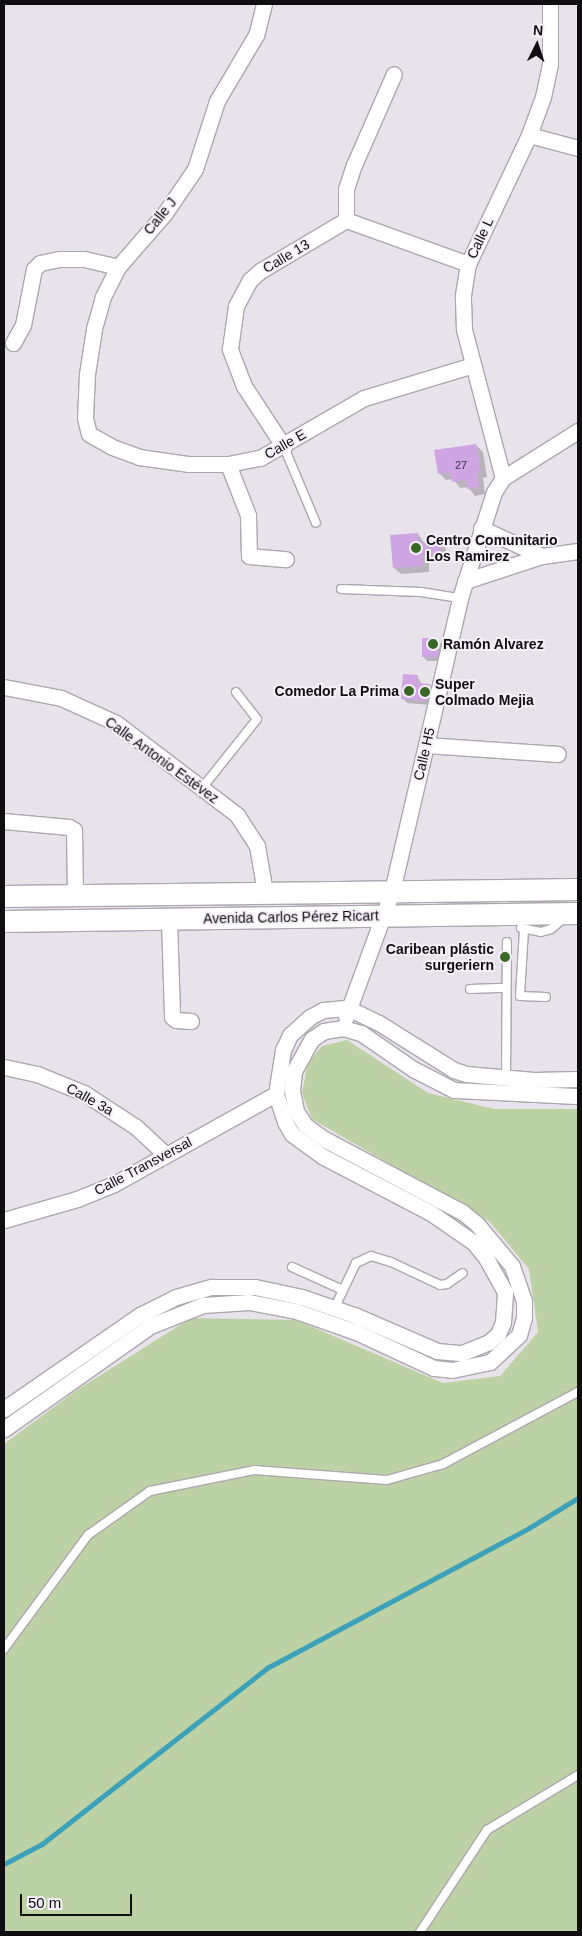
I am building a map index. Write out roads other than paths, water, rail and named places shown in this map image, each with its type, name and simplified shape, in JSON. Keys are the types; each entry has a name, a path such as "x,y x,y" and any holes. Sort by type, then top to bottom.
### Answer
{"main road":[{"name":"Avenida Carlos Pérez Ricart","path":"4,896 578,889"},
{"name":"Avenida Carlos Pérez Ricart","path":"4,921 382,916 517,922 574,913"}],"street":[{"name":"Calle J","path":"89,434 85,418 94,329 103,297 118,267 164,213 195,170 218,101 256,35 264,4"},
{"name":"Calle L","path":"503,478 464,329 463,295 468,264 529,135 543,96 550,65 550,4"},
{"path":"394,74 354,165 346,189 346,220 468,264"},
{"path":"529,135 578,148"},
{"name":"Calle 13","path":"284,447 244,386 230,349 236,306 250,280 260,271 346,220"},
{"path":"13,343 23,325 34,269 40,263 59,259 84,259 118,267"},
{"name":"Calle E","path":"89,434 112,448 139,457 188,464 228,464 260,458 284,447 364,398 473,365"},
{"name":"Calle H5","path":"343,1028 348,1008 392,891 460,598 494,492 503,478 578,431"},
{"path":"228,464 248,515 249,556 286,559"},
{"path":"481,528 542,556"},
{"path":"465,581 542,556 578,551"},
{"name":"Calle Antonio Estévez","path":"4,687 61,698 92,710 141,741 237,815 257,846 265,892"},
{"path":"426,745 558,754"},
{"path":"4,821 69,827 74,830 75,895"},
{"path":"169,919 172,1017 176,1020 191,1021"},
{"path":"4,1409 140,1315 193,1292 232,1286 255,1287 335,1308 423,1347 462,1353 489,1342 498,1334 506,1307 505,1292 498,1276 473,1242 456,1229 322,1156 292,1134 278,1110 276,1094 283,1050 290,1035 298,1025 323,1010 348,1008 379,1023 454,1070 506,1078 578,1079"},
{"path":"4,1428 150,1326 204,1305 249,1302 296,1311 356,1332 434,1368 471,1368 490,1362 506,1351 519,1335 524,1300 512,1266 488,1235 462,1212 324,1139 305,1125 296,1111 292,1090 297,1063 312,1039 324,1031 343,1028 361,1033 413,1070 454,1090 578,1096"},
{"name":"Calle 3a","path":"4,1067 37,1074 84,1093 136,1127 165,1154"},
{"name":"Calle Transversal","path":"4,1220 77,1199 114,1184 276,1094"},
{"path":"292,1134 305,1125"}],"lane":[{"path":"284,447 316,522"},
{"path":"341,589 421,592 460,598"},
{"path":"202,788 257,719 236,692"},
{"path":"517,922 520,996 546,997"},
{"path":"506,1078 507,942"},
{"path":"470,989 506,988"},
{"path":"335,1308 356,1264 371,1256 391,1262 440,1285 448,1284 463,1273"},
{"path":"292,1267 343,1290"},
{"path":"4,1649 88,1535 150,1491 254,1470 388,1480 443,1464 578,1392"},
{"path":"420,1932 487,1830 578,1775"}],"waterway":[{"path":"4,1864 42,1844 267,1668 529,1528 578,1498"}],"place":[{"name":"Centro Comunitario Los Ramirez","path":"416,548"},
{"name":"Ramón Alvarez","path":"433,644"},
{"name":"Comedor La Prima","path":"409,691"},
{"name":"Super Colmado Mejia","path":"425,692"},
{"name":"Caribean plástic surgeriern","path":"505,957"}]}
